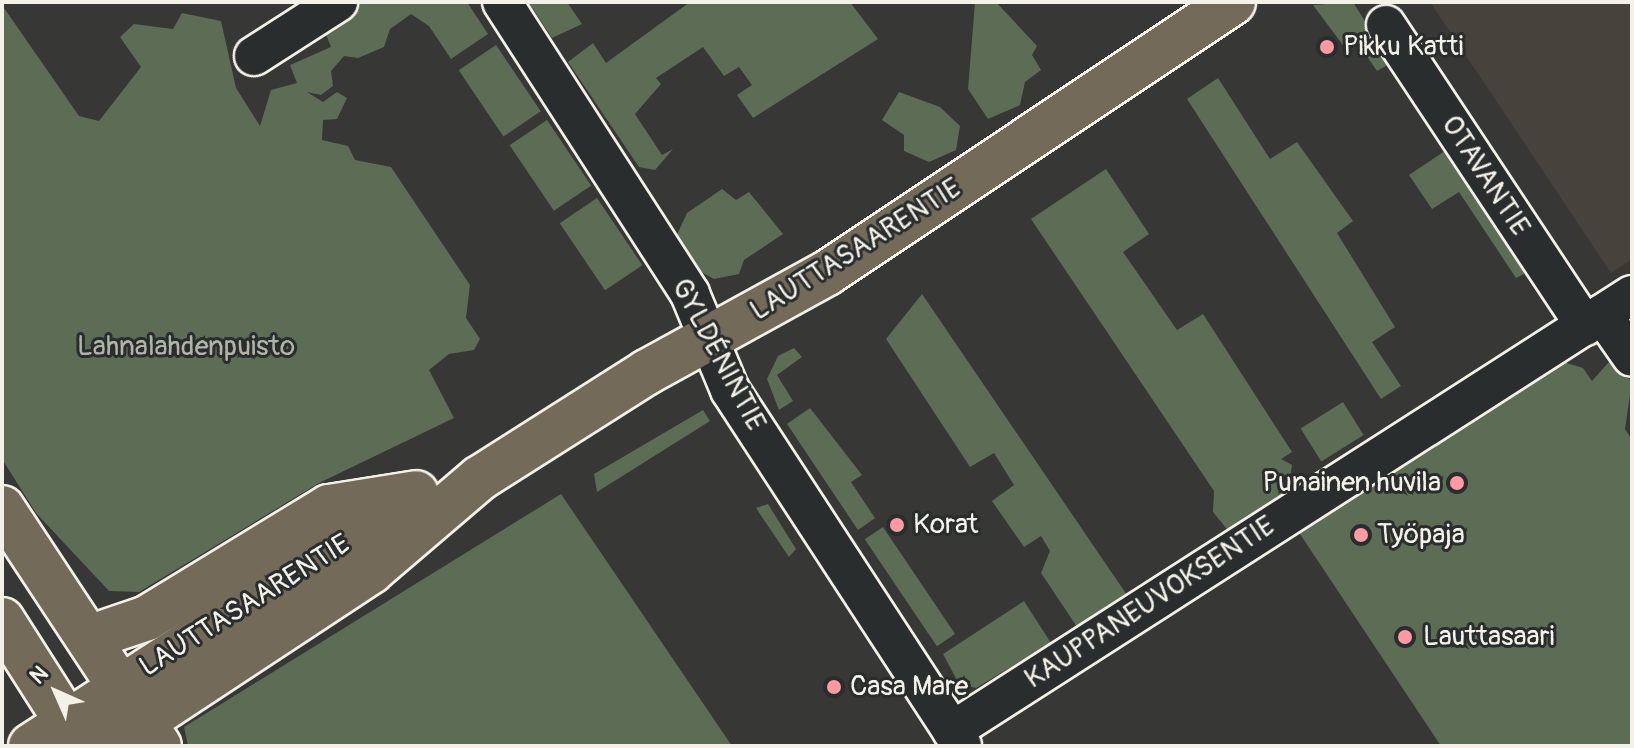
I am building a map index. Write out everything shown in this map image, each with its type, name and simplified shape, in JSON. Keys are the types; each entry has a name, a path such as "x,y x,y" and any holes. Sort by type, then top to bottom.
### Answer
{"main road":[{"name":"LAUTTASAARENTIE","path":"106,746 350,539 470,485 889,233 1233,2"},
{"name":"LAUTTASAARENTIE","path":"91,637 147,618 329,507 470,485"},
{"path":"2,508 141,716"},
{"path":"2,620 74,734"},
{"name":"LAUTTASAARENTIE","path":"31,746 141,716"}],"street":[{"path":"254,56 338,2"},
{"name":"GYLDÉNINTIE","path":"502,2 690,294 730,390 957,738"},
{"name":"OTAVANTIE","path":"1386,25 1606,312 1632,357"},
{"name":"KAUPPANEUVOKSENTIE","path":"957,738 1606,312"}],"shaded area":[{"path":"1430,2 1632,2 1632,259 1611,273"}],"green space":[{"name":"Lahnalahdenpuisto","path":"333,2 467,2 488,34 451,59 429,26 411,14 390,29 384,47 358,58 344,56 331,71 333,86 321,95 307,92 323,102 337,92 347,98 337,119 323,120 322,140 348,146 355,160 391,167 470,285 466,318 480,339 474,350 449,354 429,370 454,418 319,483 139,592 109,591 36,513 2,459 2,5 79,116 99,121 141,67 120,37 134,24 173,29 182,13 221,21 236,88 260,126 271,90 297,83 290,65 331,47 324,29"},
{"path":"486,2 567,2 582,24 552,38 533,9 524,15"},
{"path":"690,2 850,2 878,39 753,118 737,95 752,85 739,67 724,76 703,47 656,78 661,84 635,114 662,155 673,149 655,170 639,167 568,62 593,43 606,63"},
{"path":"975,2 996,2 1037,46 1032,55 1041,70 1025,82 1020,105 988,119 968,89"},
{"path":"1353,2 1391,63 1377,71 1356,40 1345,48 1313,5"},
{"path":"496,45 541,111 503,136 459,70"},
{"path":"1218,78 1270,159 1297,142 1353,221 1337,233 1395,327 1372,342 1401,386 1381,399 1187,99"},
{"path":"899,92 940,107 960,126 956,150 929,162 904,151 904,135 882,120"},
{"path":"547,120 591,185 554,211 510,145"},
{"path":"1448,149 1526,268 1524,274 1516,278 1459,192 1432,209 1409,175"},
{"path":"1106,169 1149,234 1123,252 1177,330 1203,314 1292,452 1281,459 1292,465 1287,502 1234,538 1213,512 1214,491 1031,219"},
{"path":"722,189 736,200 749,192 783,234 744,260 739,274 714,279 696,269 675,239 687,213"},
{"path":"597,198 642,265 605,290 560,223"},
{"path":"922,294 1127,595 1077,627 1041,573 1050,551 1041,536 1024,547 992,501 1014,485 994,453 970,467 886,339"},
{"path":"794,348 802,357 777,375 793,401 779,410 767,379 778,356"},
{"path":"1560,361 1583,368 1592,381 1609,362 1632,381 1625,429 1632,440 1632,746 1441,746 1298,531"},
{"path":"1343,402 1364,435 1321,462 1301,428"},
{"path":"810,408 862,475 851,482 875,518 858,530 787,424"},
{"path":"703,410 710,421 597,492 594,474"},
{"path":"561,494 732,746 188,746 184,727"},
{"path":"768,504 796,549 789,557 756,508"},
{"path":"883,527 955,634 937,646 865,539"},
{"path":"1024,601 1051,643 976,688 959,684 943,654"}],"place":[{"name":"Pikku Katti","path":"1327,47"},
{"name":"Punainen huvila","path":"1457,483"},
{"name":"Korat","path":"897,525"},
{"name":"Työpaja","path":"1361,535"},
{"name":"Lauttasaari","path":"1405,637"},
{"name":"Casa Mare","path":"834,687"}]}
